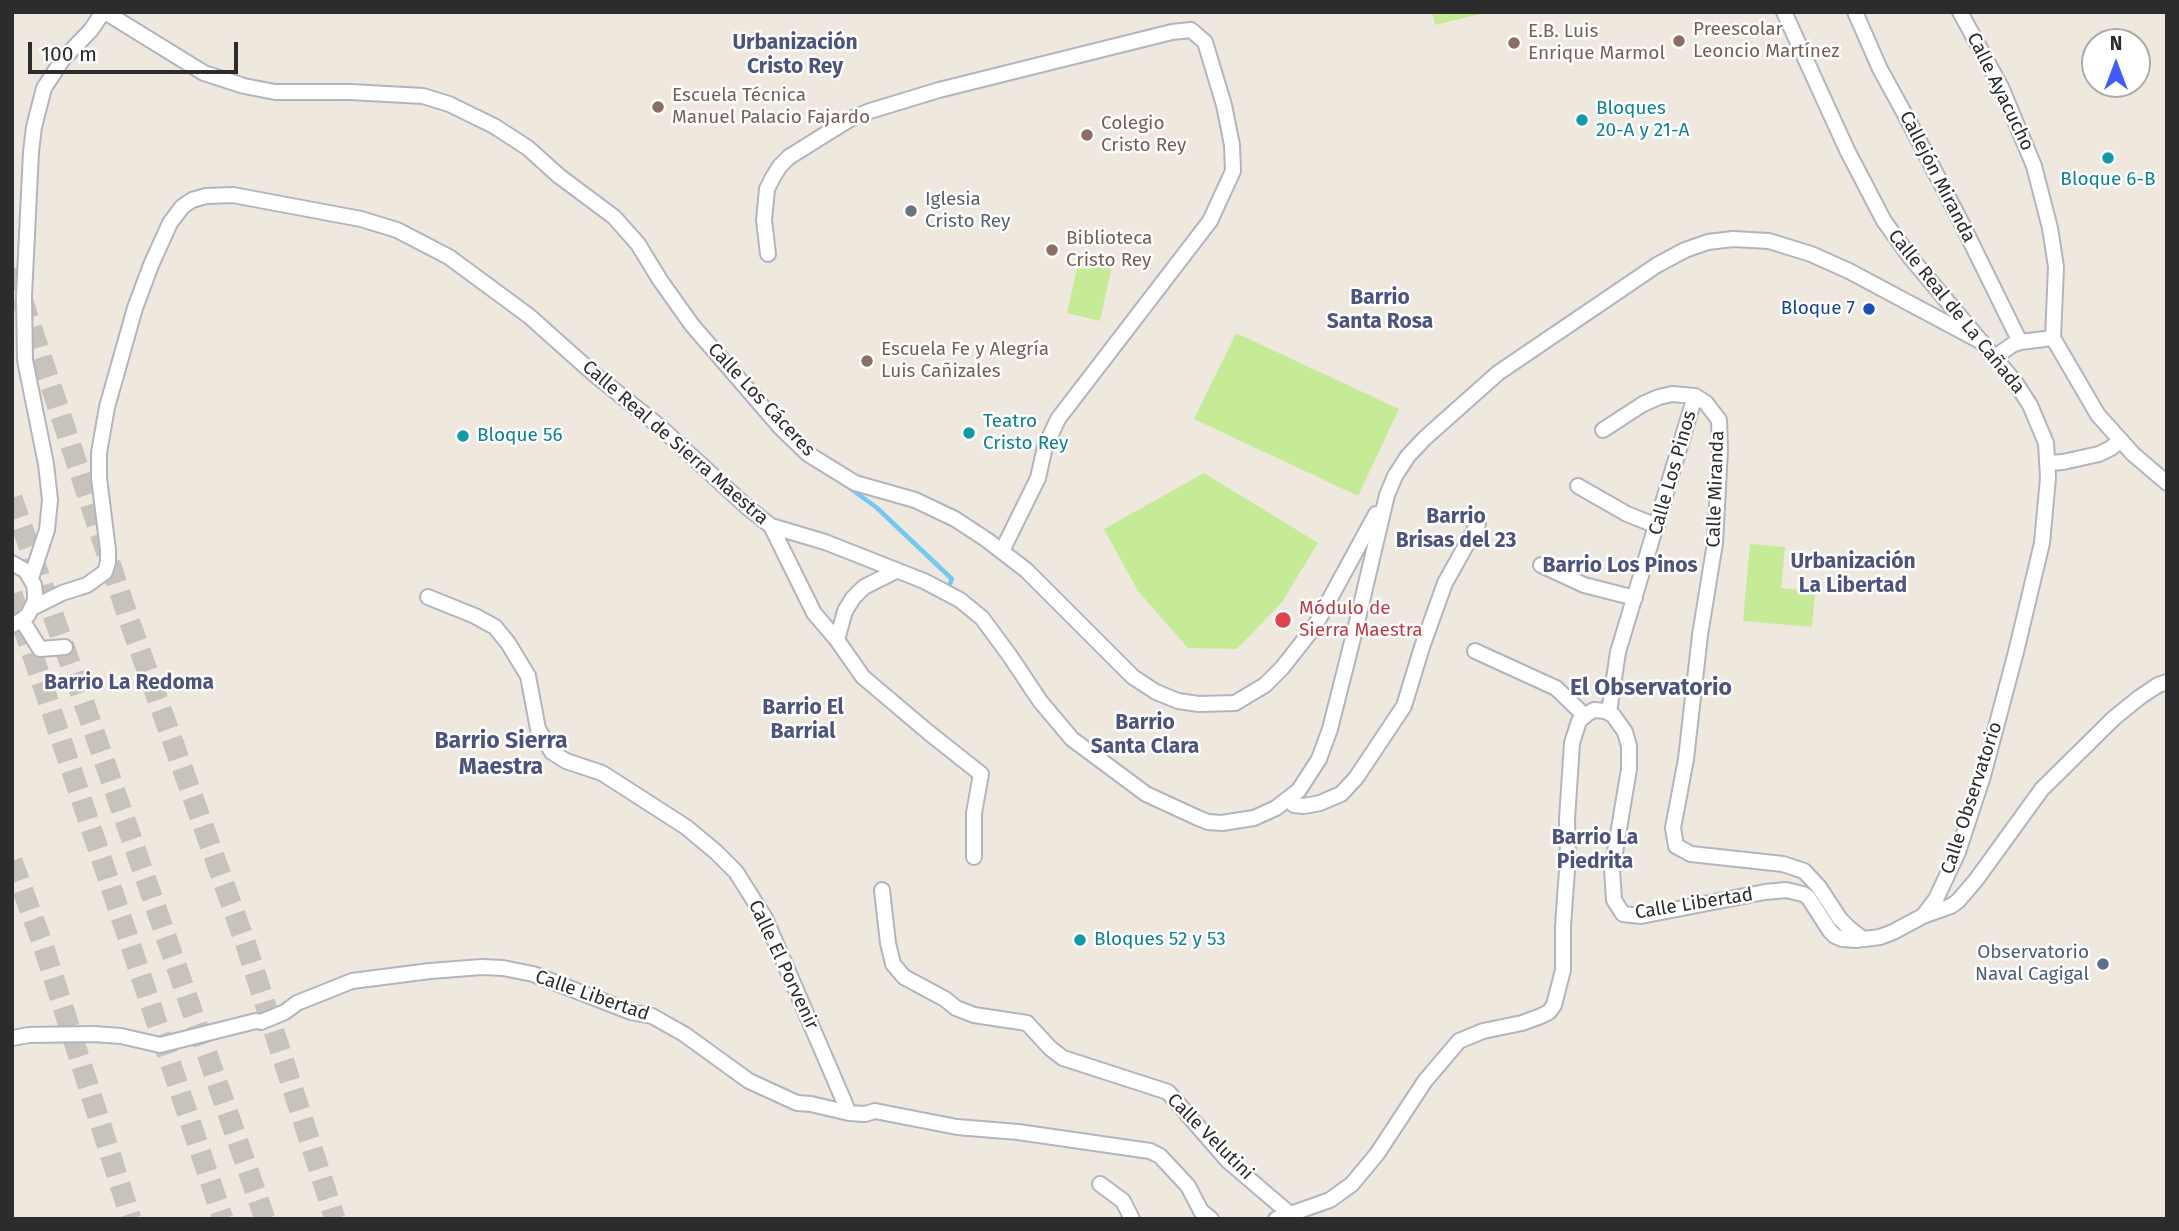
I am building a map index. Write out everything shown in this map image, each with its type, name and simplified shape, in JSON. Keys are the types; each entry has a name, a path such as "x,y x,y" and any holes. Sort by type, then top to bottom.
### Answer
{"street":[{"name":"Calle Los Cáceres","path":"104,12 204,73 244,86 275,92 361,92 422,96 449,104 494,126 528,148 559,177 614,218 638,244 692,325 781,428 808,454 855,483 915,500 954,519 1002,551 1026,570 1133,677 1156,692 1178,701 1199,704 1235,703 1265,685 1315,626 1387,495"},
{"path":"31,578 47,530 50,500 46,464 28,382 25,348 24,296 34,127 44,88 63,59 92,30 104,12"},
{"name":"Calle Real de La Cañada","path":"1784,12 1852,159 1884,221 1910,257 1995,356 2030,405 2046,443 2048,463"},
{"name":"Callejón Miranda","path":"1855,12 1880,69 1943,186 2020,342"},
{"name":"Calle Ayacucho","path":"1960,12 2012,109 2031,156 2043,196 2056,267 2053,338"},
{"path":"768,254 764,220 767,189 773,177 789,157 850,119 939,90 1172,32 1191,30 1205,42 1224,104 1232,145 1233,171 1210,221 1058,419 1045,447 1038,478 1002,551"},
{"name":"Calle Real de Sierra Maestra","path":"32,608 62,593 87,585 105,572 108,550 99,488 99,453 106,413 135,308 170,223 182,207 192,200 220,194 361,219 397,230 449,257 523,310 772,526 824,542 946,592 982,618 1040,702 1072,739 1146,794 1208,822 1222,823 1254,818 1276,808 1305,783 1324,748 1387,495 1408,456 1498,373 1657,265 1685,250 1733,239 1752,239 1785,245 1849,271 1982,342"},
{"path":"1995,356 2020,342 2053,338 2092,406 2133,454 2167,483"},
{"path":"1603,430 1659,397 1682,393 1695,396"},
{"name":"Calle Los Pinos","path":"1609,712 1618,652 1695,396"},
{"name":"Calle Miranda","path":"1695,396 1706,403 1719,420 1718,504 1713,566 1700,635 1690,730 1673,839 1676,846 1691,854 1783,864 1804,871 1819,887 1840,919 1863,939"},
{"path":"2048,463 2099,454 2121,440"},
{"name":"Calle Observatorio","path":"1923,916 1936,899 1958,852 1997,726 2036,574 2045,519 2048,463"},
{"path":"1578,486 1627,514 1657,526"},
{"path":"1288,799 1294,805 1320,803 1341,793 1356,778 1404,706 1445,583 1478,524"},
{"path":"772,526 814,613 863,677 981,774 974,813 974,857"},
{"path":"12,563 20,566 31,578 35,593 32,608 17,623 40,649 65,647"},
{"path":"1541,565 1584,585 1635,598"},
{"path":"837,640 845,611 853,598 864,587 896,571"},
{"name":"Calle El Porvenir","path":"428,597 495,627 508,643 528,676 538,729 552,752 566,761 602,773 686,827 736,872 765,918 849,1113"},
{"path":"1475,651 1556,688 1585,716"},
{"name":"Calle Observatorio","path":"1923,916 1958,901 2042,789 2114,718 2140,697 2167,682"},
{"path":"1283,1216 1331,1200 1352,1184 1377,1154 1425,1081 1459,1041 1483,1031 1522,1023 1549,1012 1554,1004 1563,970 1572,743 1579,721 1594,710 1609,712"},
{"name":"Calle Libertad","path":"1609,712 1621,723 1629,746 1629,769 1612,870 1614,900 1623,914 1648,915 1786,890 1808,897 1829,931 1849,941 1886,934 1923,916"},
{"name":"Calle Velutini","path":"882,890 892,964 904,977 956,1008 974,1014 1027,1023 1063,1058 1168,1092 1228,1161 1283,1216"},
{"name":"Calle Libertad","path":"12,1038 29,1035 94,1034 121,1036 160,1045 261,1022 285,1012 297,1003 352,981 430,971 503,968 533,974 619,1007 652,1016 684,1034 749,1081 797,1103 849,1113 865,1114 874,1111 957,1127 1018,1132 1150,1151 1160,1156 1188,1186 1201,1211 1211,1219"},
{"path":"1100,1184 1123,1201 1132,1219"}],"green space":[{"path":"1432,12 1489,12 1435,25"},
{"path":"1079,259 1112,266 1100,321 1067,313"},
{"path":"1236,333 1399,409 1358,496 1194,419"},
{"path":"1204,473 1318,543 1282,602 1237,649 1188,648 1138,591 1104,529"},
{"path":"1750,544 1785,547 1781,588 1815,592 1812,627 1743,621"}],"waterway":[{"path":"837,479 876,507 952,579 947,591"}],"tunnel":[{"path":"12,269 129,620 246,945 335,1219"},
{"path":"12,498 265,1219"},
{"path":"12,594 223,1219"},
{"path":"12,861 43,945 131,1219"}],"place":[{"name":"Preescolar Leoncio Martínez","path":"1679,41"},
{"name":"E.B. Luis Enrique Marmol","path":"1514,43"},
{"name":"Escuela Técnica Manuel Palacio Fajardo","path":"658,107"},
{"name":"Bloques 20-A y 21-A","path":"1582,120"},
{"name":"Colegio Cristo Rey","path":"1087,135"},
{"name":"Bloque 6-B","path":"2108,158"},
{"name":"Iglesia Cristo Rey","path":"911,211"},
{"name":"Biblioteca Cristo Rey","path":"1052,250"},
{"name":"Bloque 7","path":"1869,309"},
{"name":"Escuela Fe y Alegría Luis Cañizales","path":"867,361"},
{"name":"Teatro Cristo Rey","path":"969,433"},
{"name":"Bloque 56","path":"463,436"},
{"name":"Módulo de Sierra Maestra","path":"1283,620"},
{"name":"Bloques 52 y 53","path":"1080,940"},
{"name":"Observatorio Naval Cagigal","path":"2103,964"}],"district":[{"name":"Urbanización Cristo Rey","path":"795,55"},
{"name":"Barrio Santa Rosa","path":"1380,310"},
{"name":"Barrio Brisas del 23","path":"1456,529"},
{"name":"Barrio Los Pinos","path":"1620,566"},
{"name":"Urbanización La Libertad","path":"1853,574"},
{"name":"Barrio La Redoma","path":"129,683"},
{"name":"El Observatorio","path":"1651,689"},
{"name":"Barrio El Barrial","path":"803,720"},
{"name":"Barrio Santa Clara","path":"1145,735"},
{"name":"Barrio Sierra Maestra","path":"501,755"},
{"name":"Barrio La Piedrita","path":"1595,850"}]}
